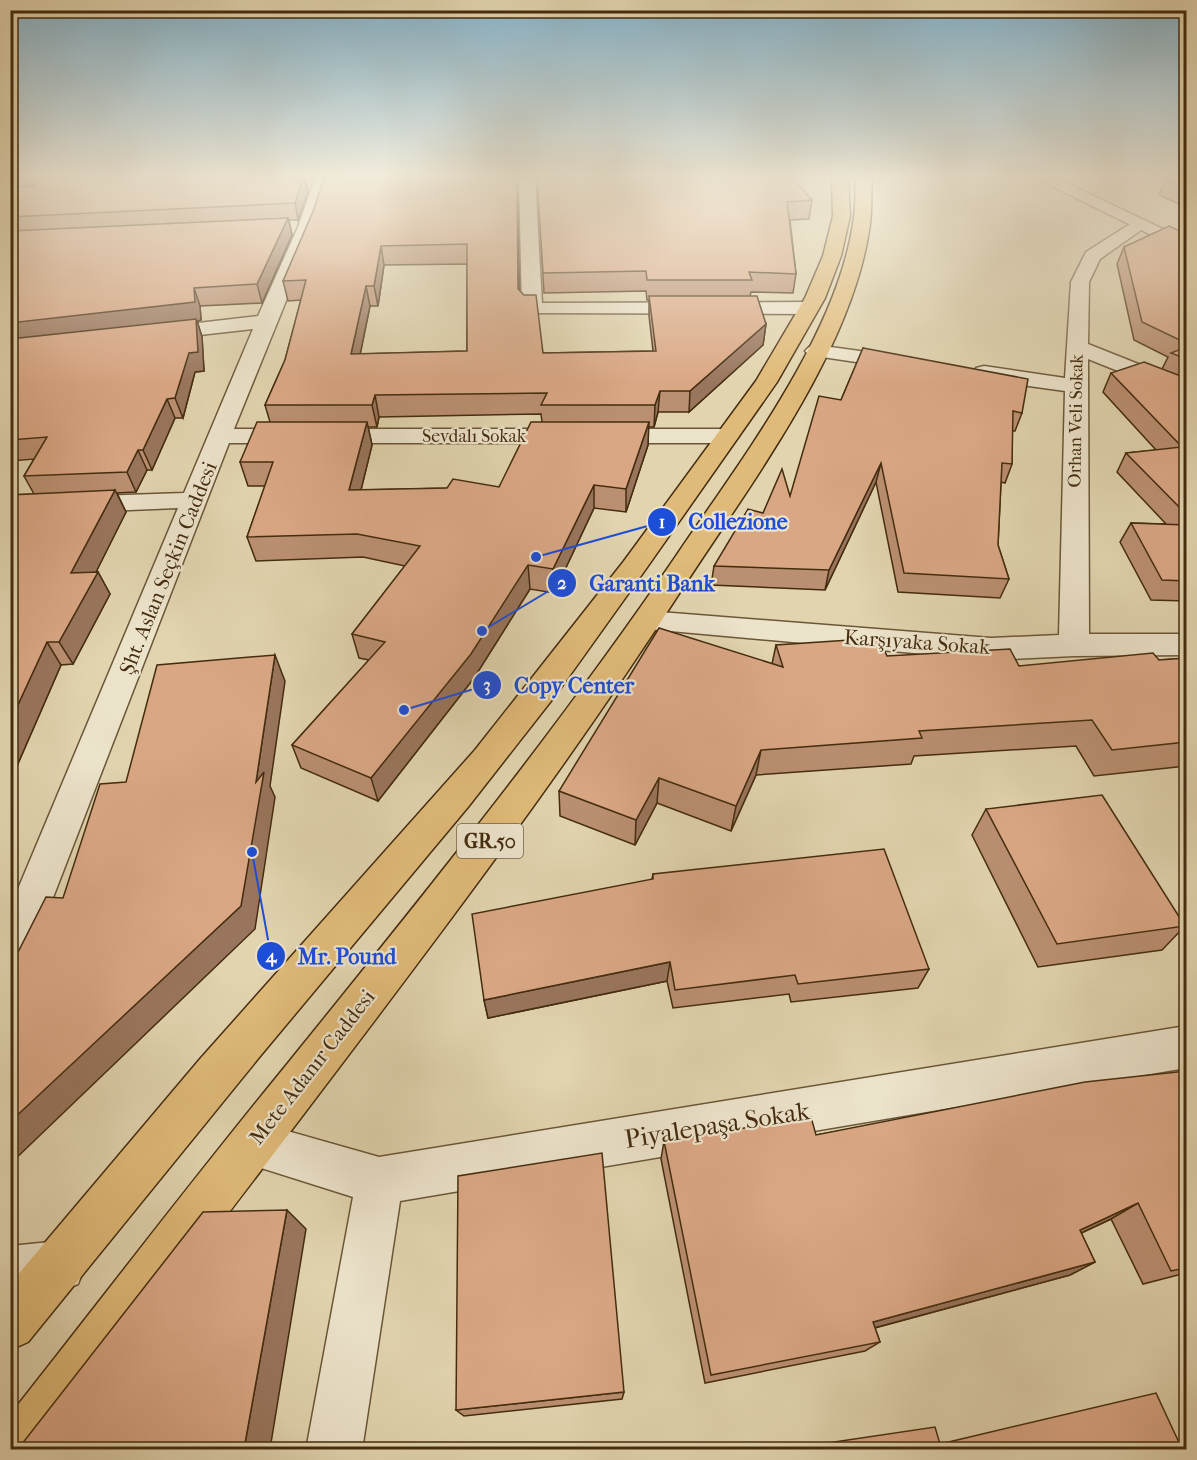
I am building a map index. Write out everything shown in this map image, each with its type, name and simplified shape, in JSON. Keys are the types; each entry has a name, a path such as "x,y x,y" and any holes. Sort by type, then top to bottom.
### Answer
{"main road":[{"name":"GR.50","path":"10,1324 214,1076 457,796 596,621 774,370 809,308 833,246"},
{"name":"Mete Adanır Caddesi","path":"18,1449 252,1144 508,818 647,621 765,440 816,351 840,298 856,246"}],"street":[{"name":"Şht. Aslan Seçkin Caddesi","path":"10,957 222,436 266,321 290,246"},
{"path":"530,246 532,309 809,308"},
{"name":"Orhan Veli Sokak","path":"1074,645 1076,386 1080,282 1092,256 1106,246"},
{"path":"138,336 266,321"},
{"path":"1078,347 1186,391"},
{"path":"816,351 922,365"},
{"path":"958,370 1076,386"},
{"name":"Sevdalı Sokak","path":"222,436 727,436"},
{"path":"10,507 196,500"},
{"name":"Karşıyaka Sokak","path":"647,621 991,649 1074,645 1186,645"},
{"name":"Piyalepaşa Sokak","path":"252,1144 379,1181 1186,1047"},
{"path":"334,1449 379,1181"},
{"path":"10,1270 60,1266"}],"building":[{"path":"10,246 275,246 257,284 194,288 195,302 10,323"},
{"path":"298,246 381,246 374,286 366,286 351,354 467,351 467,246 518,246 518,289 524,295 536,295 543,353 656,351 649,296 757,296 766,324 690,391 660,391 655,405 541,405 547,393 375,395 372,405 265,405 285,360 306,280 283,281"},
{"path":"541,246 793,246 796,274 749,272 752,280 647,280 646,271 543,273"},
{"path":"1186,246 1186,343 1142,322 1124,247"},
{"path":"196,319 198,352 189,353 175,398 167,399 143,450 138,450 127,472 24,476 47,437 10,440 10,339"},
{"path":"1186,347 1186,359 1171,353"},
{"path":"863,348 1028,379 1022,413 1013,411 1012,464 1002,463 998,545 1009,579 904,573 881,463 829,570 714,566 748,509 763,513 782,469 790,496 819,396 841,400"},
{"path":"1144,362 1186,378 1186,514 1126,453 1182,447 1111,373"},
{"path":"257,422 367,422 349,490 447,488 453,479 499,487 531,422 649,422 626,489 594,485 553,569 528,565 471,654 371,778 292,745 385,642 352,634 420,546 357,534 247,537 273,462 240,462"},
{"path":"115,490 71,573 98,572 59,642 47,642 10,722 10,495"},
{"path":"1131,523 1186,525 1186,581 1162,580"},
{"path":"659,628 783,667 776,645 879,638 887,656 1010,649 1019,666 1153,653 1159,660 1186,658 1186,742 1112,750 1092,720 919,731 922,738 761,750 736,806 659,778 636,820 559,791"},
{"path":"275,655 256,782 264,772 241,906 10,1122 10,968 46,897 63,898 100,784 126,782 157,665"},
{"path":"1102,795 1185,926 1057,944 986,809"},
{"path":"884,849 929,969 798,984 795,975 675,990 670,962 484,1000 472,914 653,879 653,874"},
{"path":"1186,1071 1186,1268 1171,1271 1138,1203 1080,1230 1095,1262 873,1322 880,1342 711,1375 664,1141 811,1117 816,1135 1085,1082"},
{"path":"602,1153 624,1392 456,1410 458,1176"},
{"path":"287,1210 244,1449 18,1449 203,1212"},
{"path":"1156,1393 1182,1449 787,1449 935,1427 940,1444"}],"place":[{"name":"Collezione","path":"536,557"},
{"name":"Garanti Bank","path":"482,631"},
{"name":"Copy Center","path":"404,710"},
{"name":"Mr. Pound","path":"252,852"}]}
